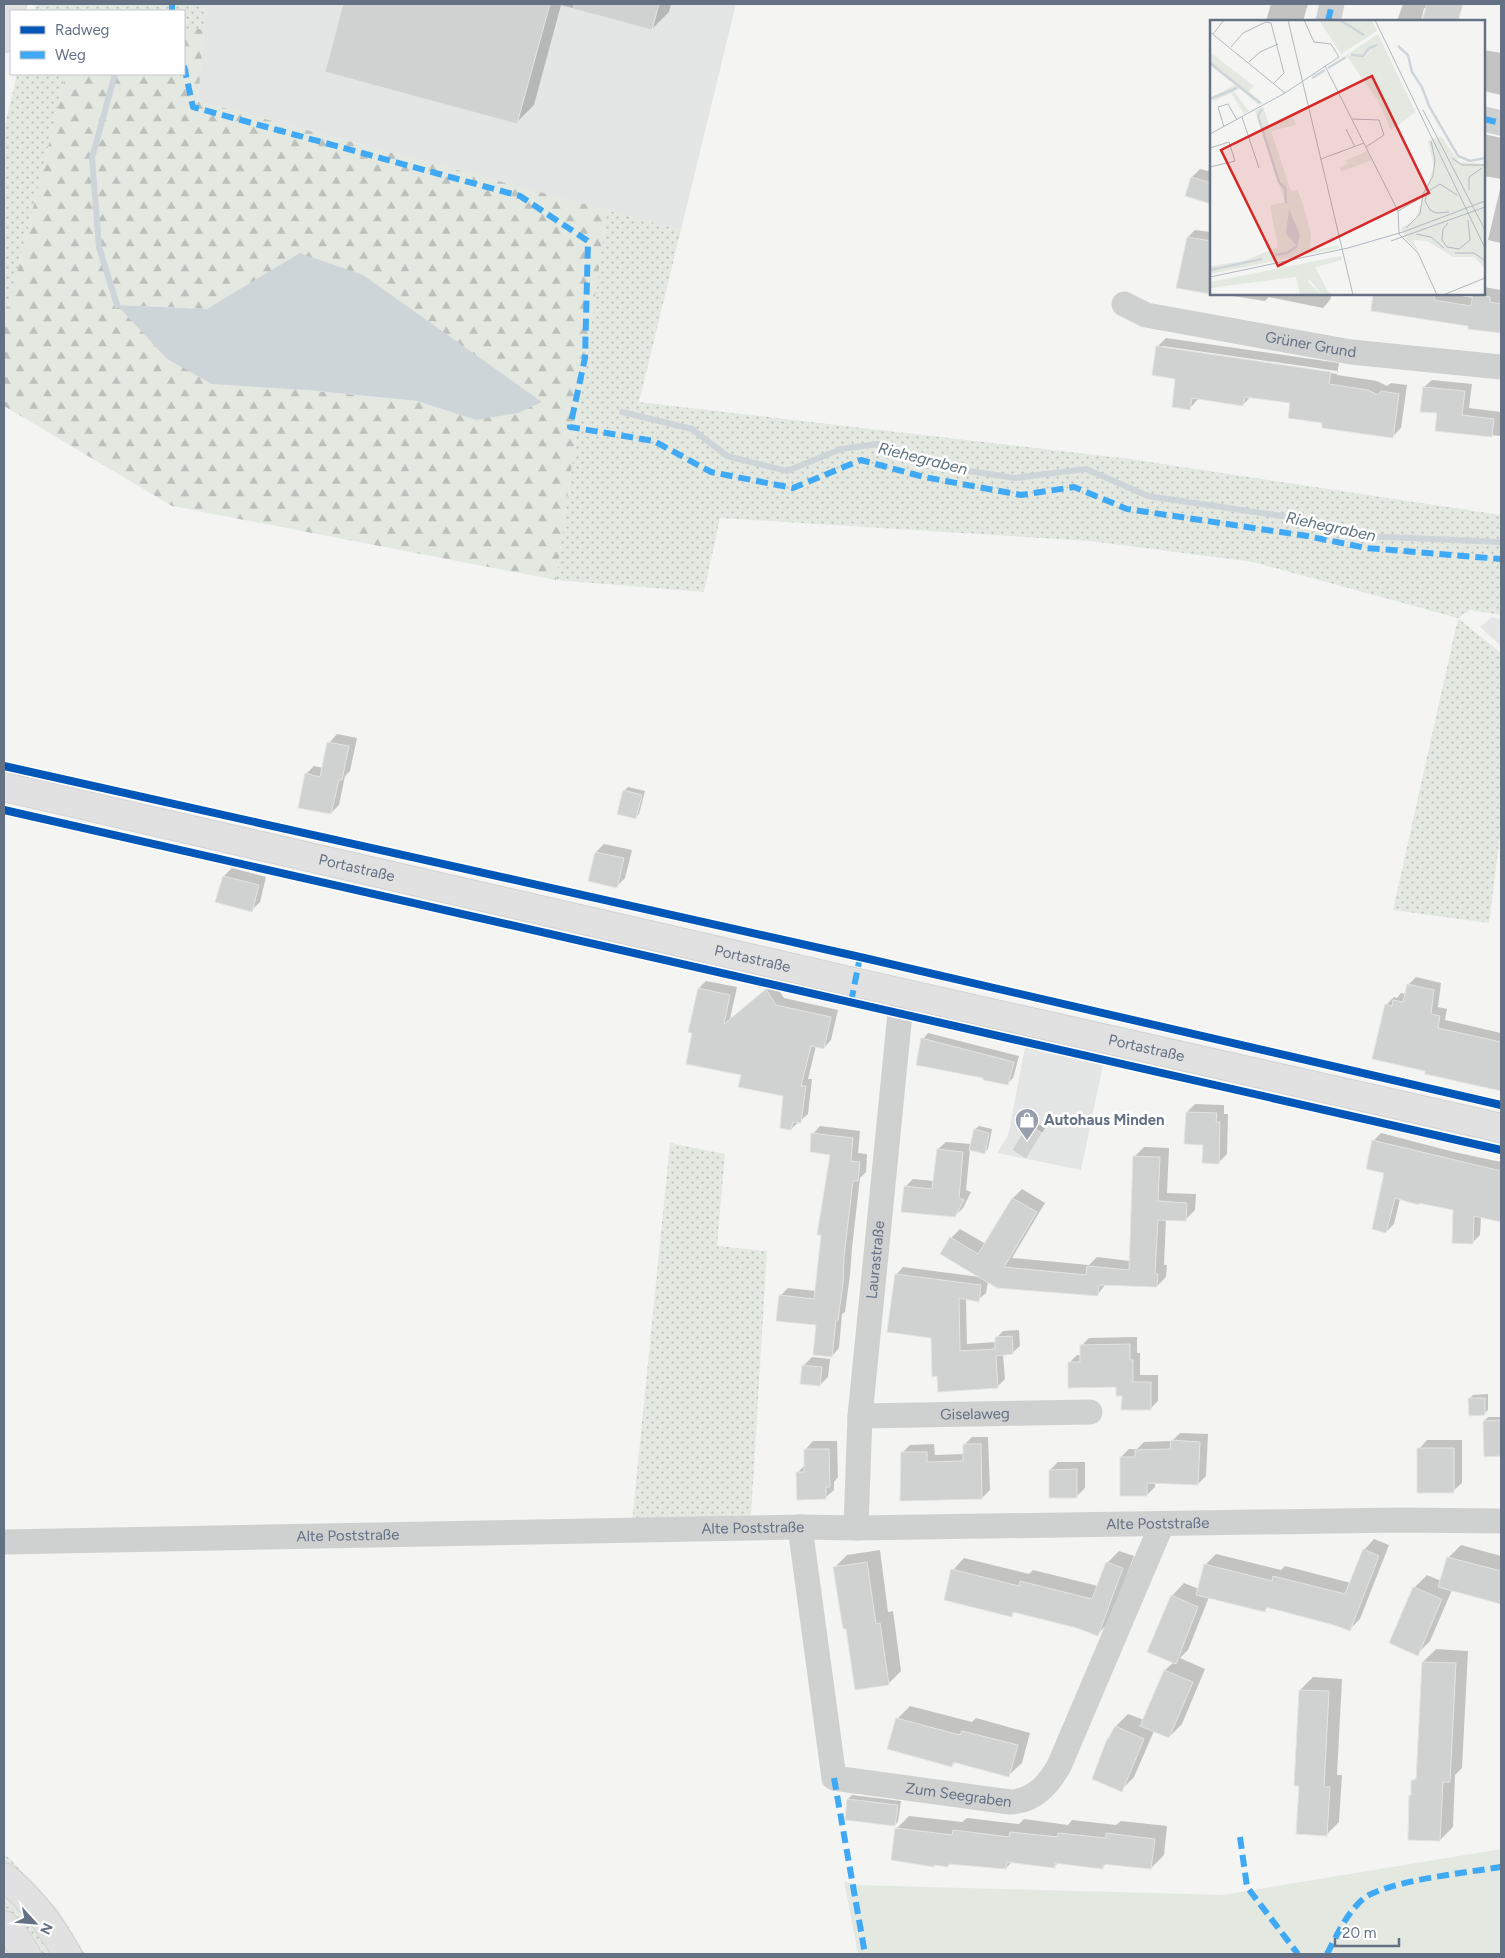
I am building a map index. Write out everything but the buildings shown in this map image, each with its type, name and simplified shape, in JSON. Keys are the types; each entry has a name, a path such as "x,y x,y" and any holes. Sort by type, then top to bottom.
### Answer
{"main road":[{"path":"4,38 10,12"},
{"name":"Portastraße","path":"4,787 1501,1128"},
{"path":"4,1877 17,1888 40,1914 66,1954"},
{"path":"4,1924 14,1934 26,1954"}],"street":[{"path":"1328,20 1332,4"},
{"path":"1485,119 1501,123"},
{"name":"Grüner Grund","path":"1124,304 1146,314 1351,352 1501,367"},
{"name":"Laurastraße","path":"856,1528 860,1416 902,993"},
{"name":"Giselaweg","path":"860,1416 1090,1412"},
{"name":"Alte Poststraße","path":"4,1542 800,1527 856,1528 1399,1520 1501,1521"},
{"name":"Zum Seegraben","path":"800,1527 834,1778 1010,1802 1027,1799 1039,1792 1050,1781 1059,1766 1162,1524"}],"shaded area":[{"path":"206,4 736,4 681,230 198,101"},
{"path":"300,253 363,275 542,402 518,413 476,420 417,401 307,390 212,384 167,359 117,305 207,309"},
{"path":"1492,617 1501,619 1501,646 1480,627"},
{"path":"1025,1047 1103,1065 1081,1170 997,1153 1008,1136"}],"green space":[{"path":"36,4 206,4 204,29 185,29 185,10 34,10"},
{"path":"185,29 204,29 198,101 607,210 556,580 172,506 4,406 4,326 66,75 185,75","holes":["118,305 207,309 476,420 417,401 307,390"]},
{"path":"17,75 66,75 4,326 4,129"},
{"path":"607,210 681,230 639,402 1130,459 1501,515 1501,615 1470,610 1458,618 1253,562 1090,541 720,518 704,592 556,580"},
{"path":"1458,618 1501,653 1501,829 1489,923 1393,910"},
{"path":"670,1143 725,1154 717,1246 767,1251 751,1515 632,1522"},
{"path":"1501,1849 1501,1954 858,1954 844,1881 857,1885 1223,1895"},
{"path":"4,1855 58,1910 85,1954 4,1954"}],"waterway":[{"path":"115,75 92,158 99,247 117,305"},
{"name":"Riehegraben","path":"622,412 692,429 727,456 787,471 841,449 878,444 943,467 1015,478 1086,469 1148,496 1295,518 1364,536 1501,542"}],"marked path":[{"path":"172,4 172,10"},
{"path":"1328,20 1332,4"},
{"path":"185,71 193,107 520,196 588,241 585,358 570,427 654,441 711,472 793,488 861,460 924,477 1021,495 1074,487 1127,509 1307,536 1366,548 1501,559"},
{"path":"1485,119 1501,123"},
{"path":"851,1002 860,957"},
{"path":"834,1778 865,1954"},
{"path":"1240,1837 1247,1887 1298,1954"},
{"path":"1327,1954 1342,1925 1352,1911 1363,1899 1374,1893 1408,1882 1501,1867"}],"cycle path":[{"path":"4,766 860,957 1501,1105"},
{"path":"4,810 1501,1150"}],"place":[{"name":"Autohaus Minden","path":"1027,1141"}]}
